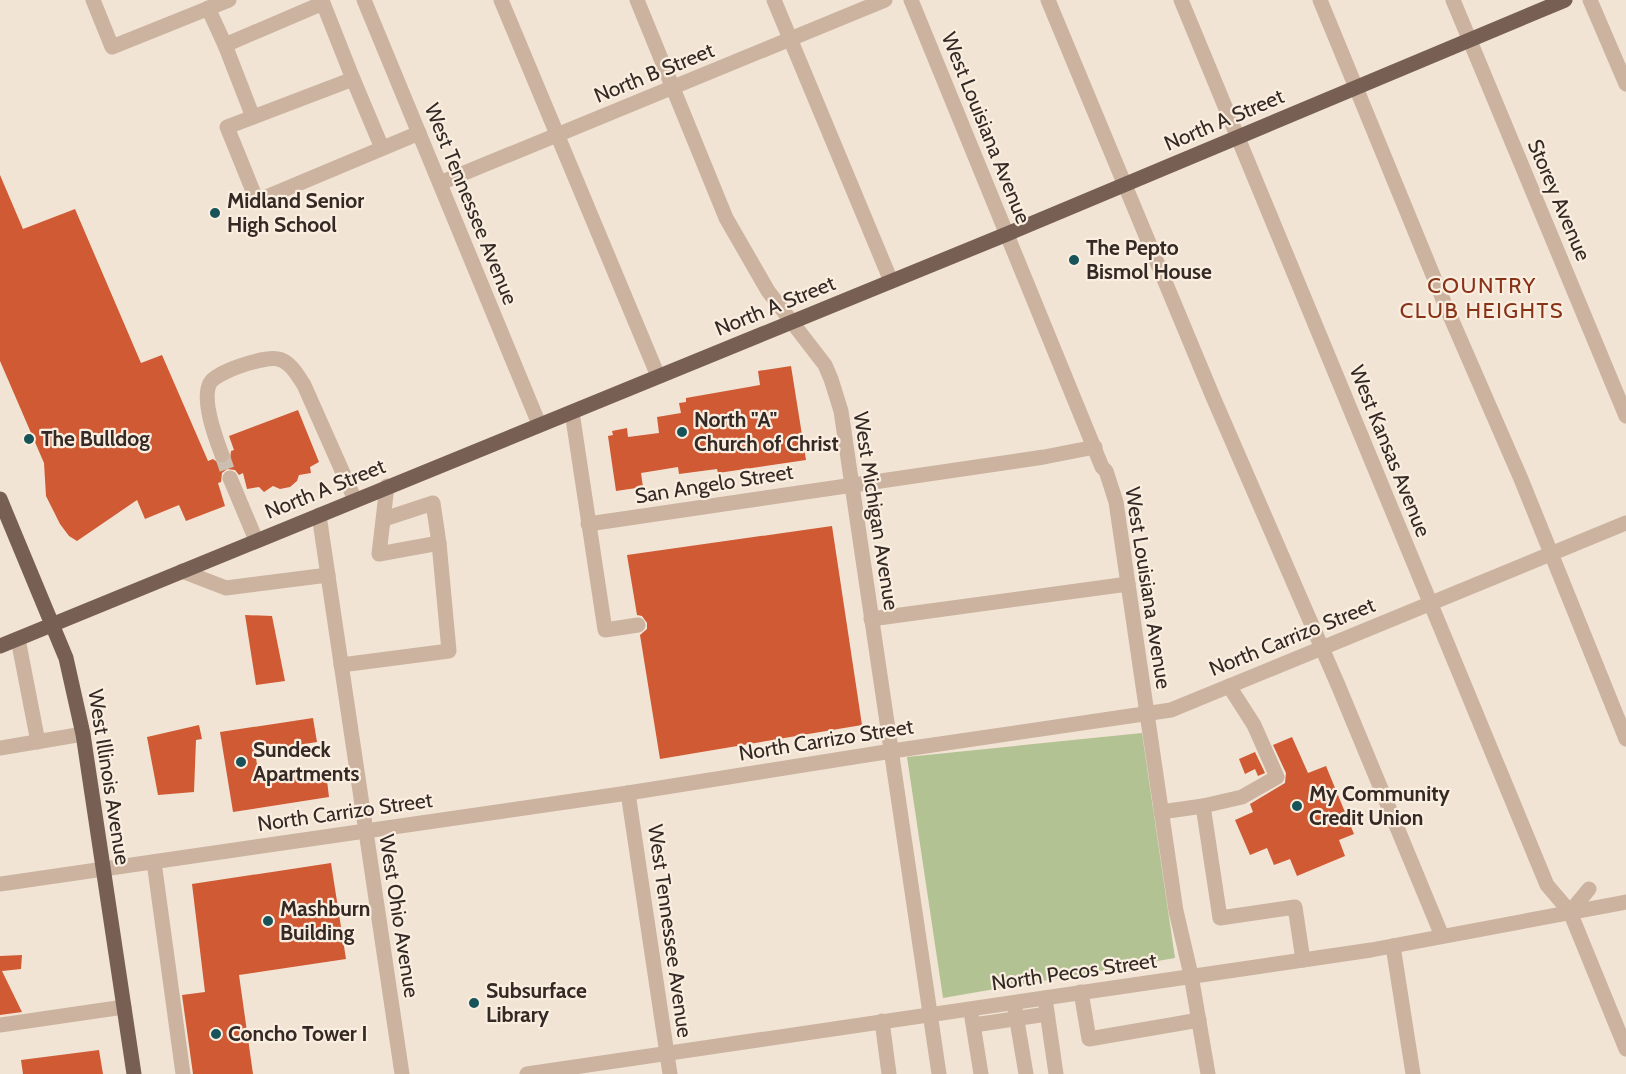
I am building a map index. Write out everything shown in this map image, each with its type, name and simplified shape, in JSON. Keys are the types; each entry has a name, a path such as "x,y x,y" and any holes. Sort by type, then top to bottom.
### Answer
{"main road":[{"name":"North A Street","path":"0,646 1007,234 1565,0"},
{"name":"West Illinois Avenue","path":"0,499 63,651 72,679 104,869 134,1074"}],"street":[{"path":"93,0 112,47 229,0"},
{"name":"West Tennessee Avenue","path":"364,0 539,424"},
{"path":"501,0 658,376"},
{"name":"West Michigan Avenue","path":"637,0 726,218 768,291 825,366 841,411 939,1074"},
{"path":"774,0 891,281"},
{"name":"North B Street","path":"440,183 885,0"},
{"name":"West Louisiana Avenue","path":"910,0 1116,502 1176,911 1191,975 1208,1074"},
{"path":"1048,0 1442,936"},
{"name":"West Kansas Avenue","path":"1181,0 1547,885 1570,912 1626,1048"},
{"path":"1320,0 1444,302 1521,479 1626,739"},
{"name":"Storey Avenue","path":"1453,0 1626,416"},
{"path":"1590,0 1626,84"},
{"path":"225,45 322,3 382,148"},
{"path":"208,8 225,45 252,117"},
{"path":"353,79 227,127 257,201 419,133"},
{"path":"222,455 211,420 207,394 211,382 246,364 264,359 280,359 294,370 304,385 355,500"},
{"path":"572,412 605,630 638,625"},
{"name":"San Angelo Street","path":"588,524 1044,457 1095,447"},
{"path":"230,478 256,540"},
{"path":"387,486 379,555 438,543"},
{"path":"341,665 449,651 433,502 384,519"},
{"name":"West Ohio Avenue","path":"319,514 402,1074"},
{"name":"North Carrizo Street","path":"0,884 628,793 1171,710 1626,523"},
{"path":"182,571 226,588 328,575"},
{"path":"872,619 1128,584"},
{"path":"18,639 38,742"},
{"path":"1161,812 1242,797 1277,777 1254,725 1229,686"},
{"path":"0,748 82,734"},
{"name":"West Tennessee Avenue","path":"628,793 670,1074"},
{"path":"1203,806 1220,918 1296,907 1303,960"},
{"path":"154,862 183,1074"},
{"path":"1570,912 1589,889"},
{"name":"North Pecos Street","path":"526,1074 1303,960 1626,902"},
{"path":"1393,945 1413,1074"},
{"path":"1081,992 1089,1039 1199,1020"},
{"path":"1045,998 1056,1074"},
{"path":"1014,1002 1026,1074"},
{"path":"0,1025 124,1007"},
{"path":"971,1008 981,1074"},
{"path":"974,1025 1047,1014"},
{"path":"882,1022 889,1074"}],"green space":[{"path":"1142,733 1175,958 943,998 907,757"}],"building":[{"path":"0,175 23,229 75,209 141,363 162,355 208,461 213,459 220,464 226,464 230,461 231,451 234,450 229,436 298,410 319,462 310,467 311,473 299,475 297,481 290,487 280,489 273,486 264,492 259,487 247,489 243,473 239,475 235,470 227,469 222,473 221,482 218,483 225,506 186,521 179,505 145,519 137,500 77,541 69,536 60,524 46,496 44,463 0,361"},
{"name":"North \"A\" Church of Christ","path":"791,366 806,460 718,473 717,469 679,474 678,467 641,473 643,487 616,491 608,436 613,435 612,431 627,428 628,437 659,433 657,417 681,413 679,403 686,402 686,398 760,385 758,371"},
{"path":"832,526 862,725 660,759 640,635 647,629 647,623 642,616 637,615 627,555"},
{"path":"245,615 272,616 285,681 256,685"},
{"name":"Sundeck Apartments","path":"313,718 317,742 255,752 260,783 326,772 329,797 233,812 220,732"},
{"path":"199,725 202,739 196,740 194,792 158,795 147,737"},
{"name":"My Community Credit Union","path":"1292,737 1308,773 1326,766 1354,834 1339,840 1345,856 1297,876 1290,859 1274,865 1267,848 1250,855 1235,820 1253,812 1250,804 1285,783 1286,773 1273,745"},
{"path":"1255,752 1265,773 1258,776 1255,769 1245,774 1239,759"},
{"name":"Mashburn Building","path":"331,863 346,959 239,975 253,1074 193,1074 182,995 205,992 192,884"},
{"path":"22,955 21,969 2,971 22,1012 0,1015 0,956"},
{"path":"99,1050 103,1074 23,1074 21,1060"}],"tunnel":[{"path":"222,455 230,478"}],"place":[{"name":"Midland Senior High School","path":"215,213"},
{"name":"The Pepto Bismol House","path":"1074,260"},
{"name":"North \"A\" Church of Christ","path":"682,432"},
{"name":"The Bulldog","path":"29,439"},
{"name":"Sundeck Apartments","path":"241,762"},
{"name":"My Community Credit Union","path":"1297,806"},
{"name":"Mashburn Building","path":"268,921"},
{"name":"Subsurface Library","path":"474,1003"},
{"name":"Concho Tower I","path":"216,1034"}],"district":[{"name":"COUNTRY CLUB HEIGHTS","path":"1482,298"}]}
